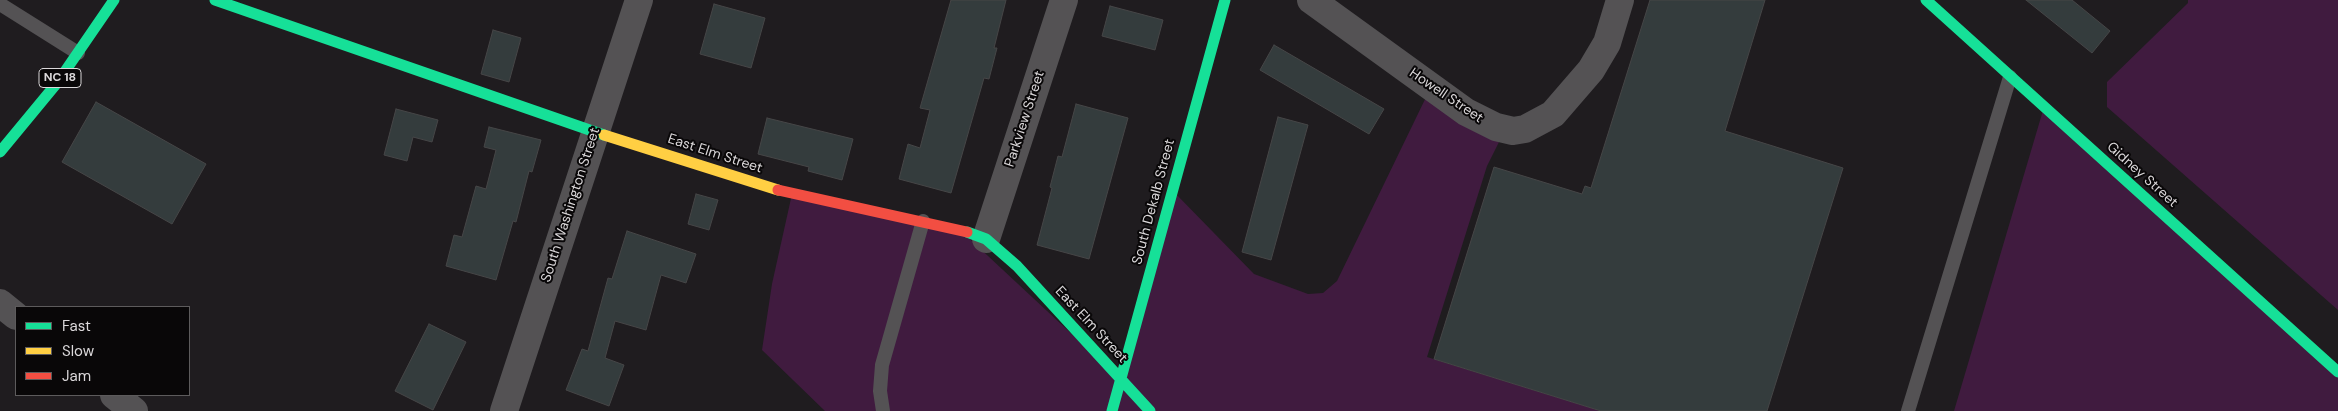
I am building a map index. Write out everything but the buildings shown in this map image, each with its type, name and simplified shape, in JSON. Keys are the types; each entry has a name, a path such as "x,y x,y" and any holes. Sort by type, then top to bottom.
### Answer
{"street":[{"name":"NC 18","path":"0,152 78,53 114,0"},
{"name":"East Elm Street","path":"216,0 594,132 792,194 958,228 986,239 1017,266 1150,411"},
{"name":"South Washington Street","path":"504,411 638,0"},
{"name":"Parkview Street","path":"986,239 1064,0"},
{"name":"South Dekalb Street","path":"1112,411 1225,0"},
{"name":"Howell Street","path":"1312,0 1466,112 1496,127 1513,131 1525,129 1553,114 1591,70 1607,43 1620,0"},
{"name":"Gidney Street","path":"1926,0 2338,372"},
{"path":"0,303 15,315"},
{"path":"115,396 134,411"}],"lane":[{"path":"0,4 78,53"},
{"path":"1908,411 2010,77"},
{"path":"883,411 880,391 882,365 923,221"}],"shaded area":[{"path":"2188,0 2338,0 2338,310 2107,107 2107,82 2188,3"},
{"path":"1431,87 1505,130 1487,166 1427,357 1601,411 825,411 762,350 772,284 792,194 958,228 1121,380 1173,191 1254,274 1308,294 1323,293 1337,281"},
{"path":"2044,107 2338,370 2338,411 1954,411"}],"traffic: fast":[{"path":"0,152 57,83 114,0"},
{"path":"215,0 604,135"},
{"path":"1112,411 1225,0"},
{"path":"1926,0 2338,372"},
{"path":"967,232 986,239 1017,266 1150,411"}],"traffic: slow":[{"path":"604,135 778,190"}],"traffic: jam":[{"path":"778,190 967,232"}]}
